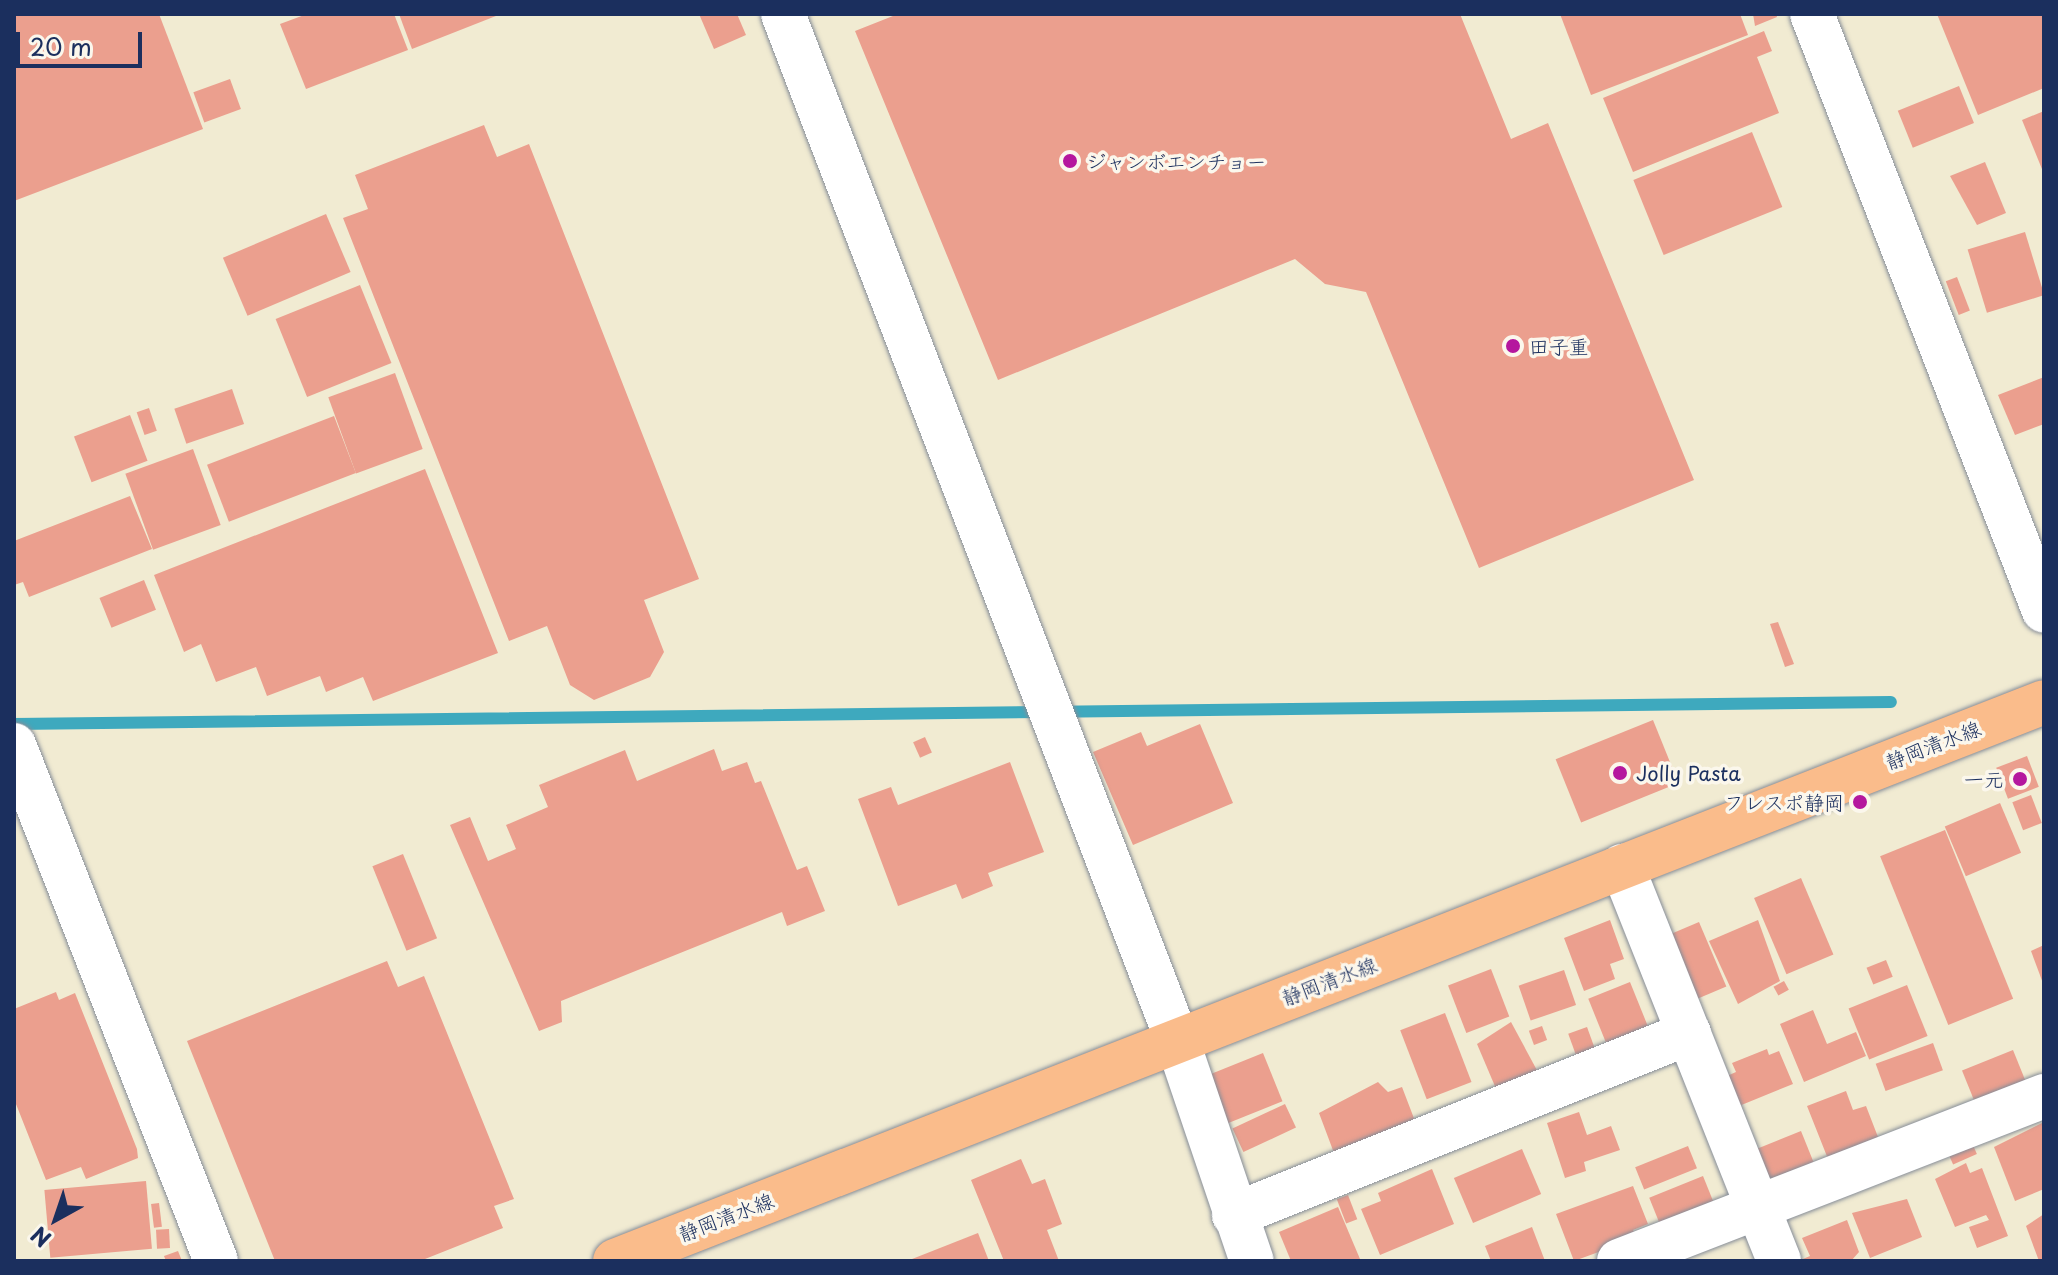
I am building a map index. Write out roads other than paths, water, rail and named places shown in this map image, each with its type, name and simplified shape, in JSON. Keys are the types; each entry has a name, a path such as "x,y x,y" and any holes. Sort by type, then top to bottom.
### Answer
{"main road":[{"name":"静岡清水線","path":"615,1261 2044,702"}],"street":[{"path":"783,14 1177,1040 1252,1261"},
{"path":"1812,14 2044,611"},
{"path":"14,745 216,1261"},
{"path":"1622,866 1779,1261"},
{"path":"1234,1215 1689,1033"},
{"path":"1619,1261 2044,1096"}],"waterway":[{"path":"14,724 1891,702"}],"place":[{"name":"ジャンボエンチョー","path":"1070,161"},
{"name":"田子重","path":"1513,346"},
{"name":"Jolly Pasta","path":"1620,773"},
{"name":"一元","path":"2020,779"},
{"name":"フレスポ静岡","path":"1860,802"}]}
